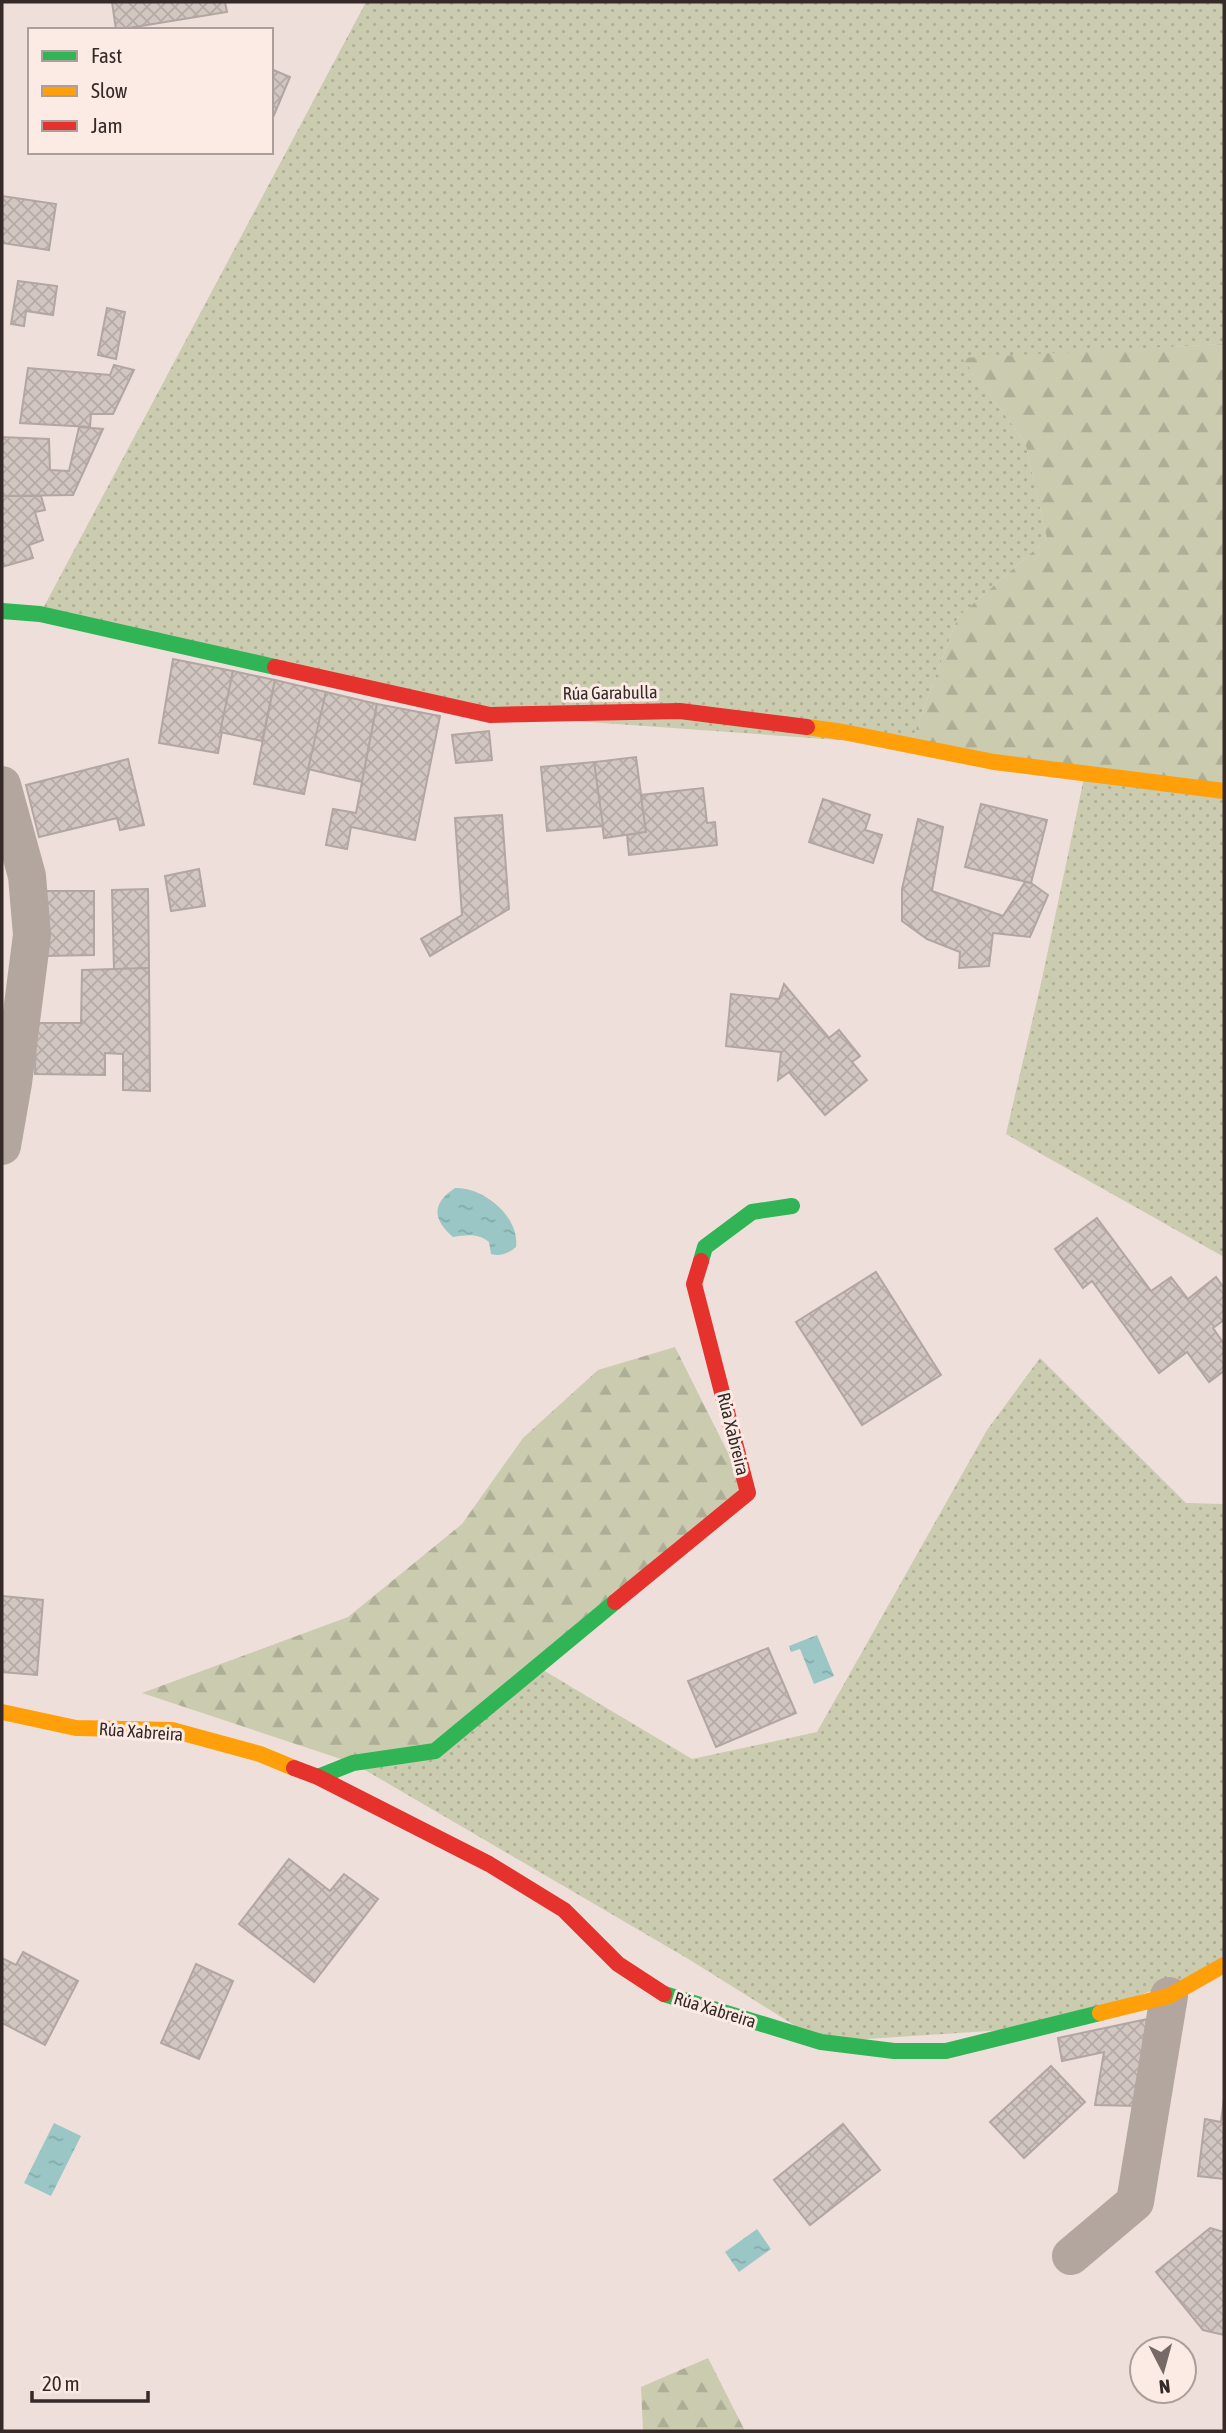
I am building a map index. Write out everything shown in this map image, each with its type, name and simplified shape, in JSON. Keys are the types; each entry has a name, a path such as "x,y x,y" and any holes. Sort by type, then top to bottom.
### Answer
{"street":[{"name":"Rúa Garabulla","path":"2,611 40,614 490,715 680,711 843,732 994,762 1224,791"},
{"path":"2,786 27,876 32,936 2,1146"},
{"name":"Rúa Xabreira","path":"318,1777 353,1763 435,1751 748,1493 694,1284 705,1247 752,1212 792,1206"},
{"name":"Rúa Xabreira","path":"2,1712 76,1728 172,1731 260,1754 318,1777 489,1864 564,1910 618,1964 666,1995 821,2042 894,2051 946,2051 1168,1996 1224,1965"},
{"path":"1071,2256 1135,2202 1168,1996"}],"green space":[{"path":"366,2 1224,2 1224,344 963,359 1025,442 1047,539 958,617 910,745 490,715 40,614"},
{"path":"1224,344 1224,791 910,745 958,617 1047,539 1025,442 962,358"},
{"path":"1085,773 1224,791 1224,1257 1006,1134"},
{"path":"675,1347 748,1493 435,1751 353,1763 142,1693 348,1617 462,1524 523,1438 598,1370"},
{"path":"1040,1358 1186,1503 1224,1504 1224,1965 1050,2027 821,2042 690,1960 353,1763 538,1667 692,1759 817,1732 987,1430"},
{"path":"708,2358 745,2431 643,2431 641,2387"}],"water":[{"path":"455,1188 477,1193 498,1206 512,1225 516,1247 504,1254 494,1255 491,1254 489,1242 481,1237 453,1237 441,1224 438,1211 442,1199"},
{"path":"817,1635 834,1676 814,1684 800,1649 791,1652 789,1646"},
{"path":"54,2123 81,2136 51,2196 24,2183"},
{"path":"757,2229 771,2249 739,2272 725,2252"}],"building":[{"path":"112,2 225,2 227,12 128,28 116,28"},
{"path":"273,70 290,77 273,117"},
{"path":"2,196 56,204 49,250 2,243"},
{"path":"18,281 57,286 53,315 26,311 24,326 11,324"},
{"path":"107,308 125,312 116,359 98,355"},
{"path":"114,365 134,370 113,414 91,414 90,427 20,423 28,368 110,375"},
{"path":"79,427 103,429 73,495 2,496 2,437 49,439 50,470 69,471"},
{"path":"2,496 41,496 45,510 35,512 43,540 29,545 33,558 2,567"},
{"path":"173,659 233,671 218,753 159,743"},
{"path":"233,671 275,680 262,741 220,732"},
{"path":"275,680 326,692 304,794 254,784"},
{"path":"326,692 377,704 362,782 308,769"},
{"path":"377,704 440,716 415,840 351,827 347,849 326,845 333,809 356,813"},
{"path":"489,731 492,760 456,763 452,735"},
{"path":"636,757 646,832 604,838 594,762"},
{"path":"128,759 144,825 120,830 117,818 39,837 26,785"},
{"path":"594,762 603,826 547,831 541,767"},
{"path":"703,788 707,823 715,822 717,845 629,855 627,835 646,832 641,795"},
{"path":"823,799 870,815 865,830 882,835 873,863 809,842"},
{"path":"981,804 1047,820 1031,883 965,867"},
{"path":"502,815 509,909 430,956 421,939 462,915 455,818"},
{"path":"918,819 943,827 932,891 1003,916 1025,882 1048,895 1030,937 993,933 989,966 959,968 960,952 927,939 902,921 902,889"},
{"path":"199,869 205,906 171,911 165,876"},
{"path":"148,889 149,968 114,970 112,890"},
{"path":"44,891 94,891 94,955 45,956"},
{"path":"149,968 150,1091 123,1090 123,1054 105,1053 105,1075 35,1074 36,1023 81,1023 82,970"},
{"path":"784,984 829,1038 839,1030 860,1056 852,1062 867,1080 825,1115 789,1072 778,1080 781,1052 726,1046 731,994 779,999"},
{"path":"1097,1218 1151,1291 1171,1277 1188,1299 1216,1277 1224,1288 1224,1320 1213,1328 1224,1344 1224,1371 1209,1382 1187,1352 1159,1373 1092,1281 1083,1288 1055,1249"},
{"path":"876,1272 941,1375 862,1425 796,1322"},
{"path":"2,1596 43,1600 37,1675 2,1672"},
{"path":"768,1648 796,1713 716,1747 688,1681"},
{"path":"289,1859 330,1891 344,1874 378,1899 314,1982 239,1924"},
{"path":"23,1952 78,1981 45,2045 2,2023 2,1958 16,1965"},
{"path":"196,1964 233,1981 199,2059 161,2043"},
{"path":"1147,2019 1137,2106 1095,2105 1104,2052 1062,2061 1058,2038"},
{"path":"1051,2066 1085,2102 1024,2158 990,2122"},
{"path":"1224,2099 1224,2179 1198,2176 1205,2119 1221,2122"},
{"path":"843,2124 880,2170 810,2225 774,2180"},
{"path":"1210,2228 1224,2232 1224,2335 1203,2330 1156,2272"}],"traffic: fast":[{"path":"2,611 40,614 275,667"},
{"path":"701,1261 705,1247 752,1212 792,1206"},
{"path":"318,1777 353,1763 435,1751 615,1602"},
{"path":"664,1994 821,2042 894,2051 946,2051 1100,2013"}],"traffic: slow":[{"path":"807,727 994,762 1224,791"},
{"path":"2,1712 76,1728 172,1730 260,1754 294,1768"},
{"path":"1100,2013 1169,1996 1224,1965"}],"traffic: jam":[{"path":"275,667 490,715 680,711 807,727"},
{"path":"615,1602 748,1493 694,1284 701,1261"},
{"path":"294,1768 318,1777 489,1864 564,1910 618,1964 664,1994"}]}
